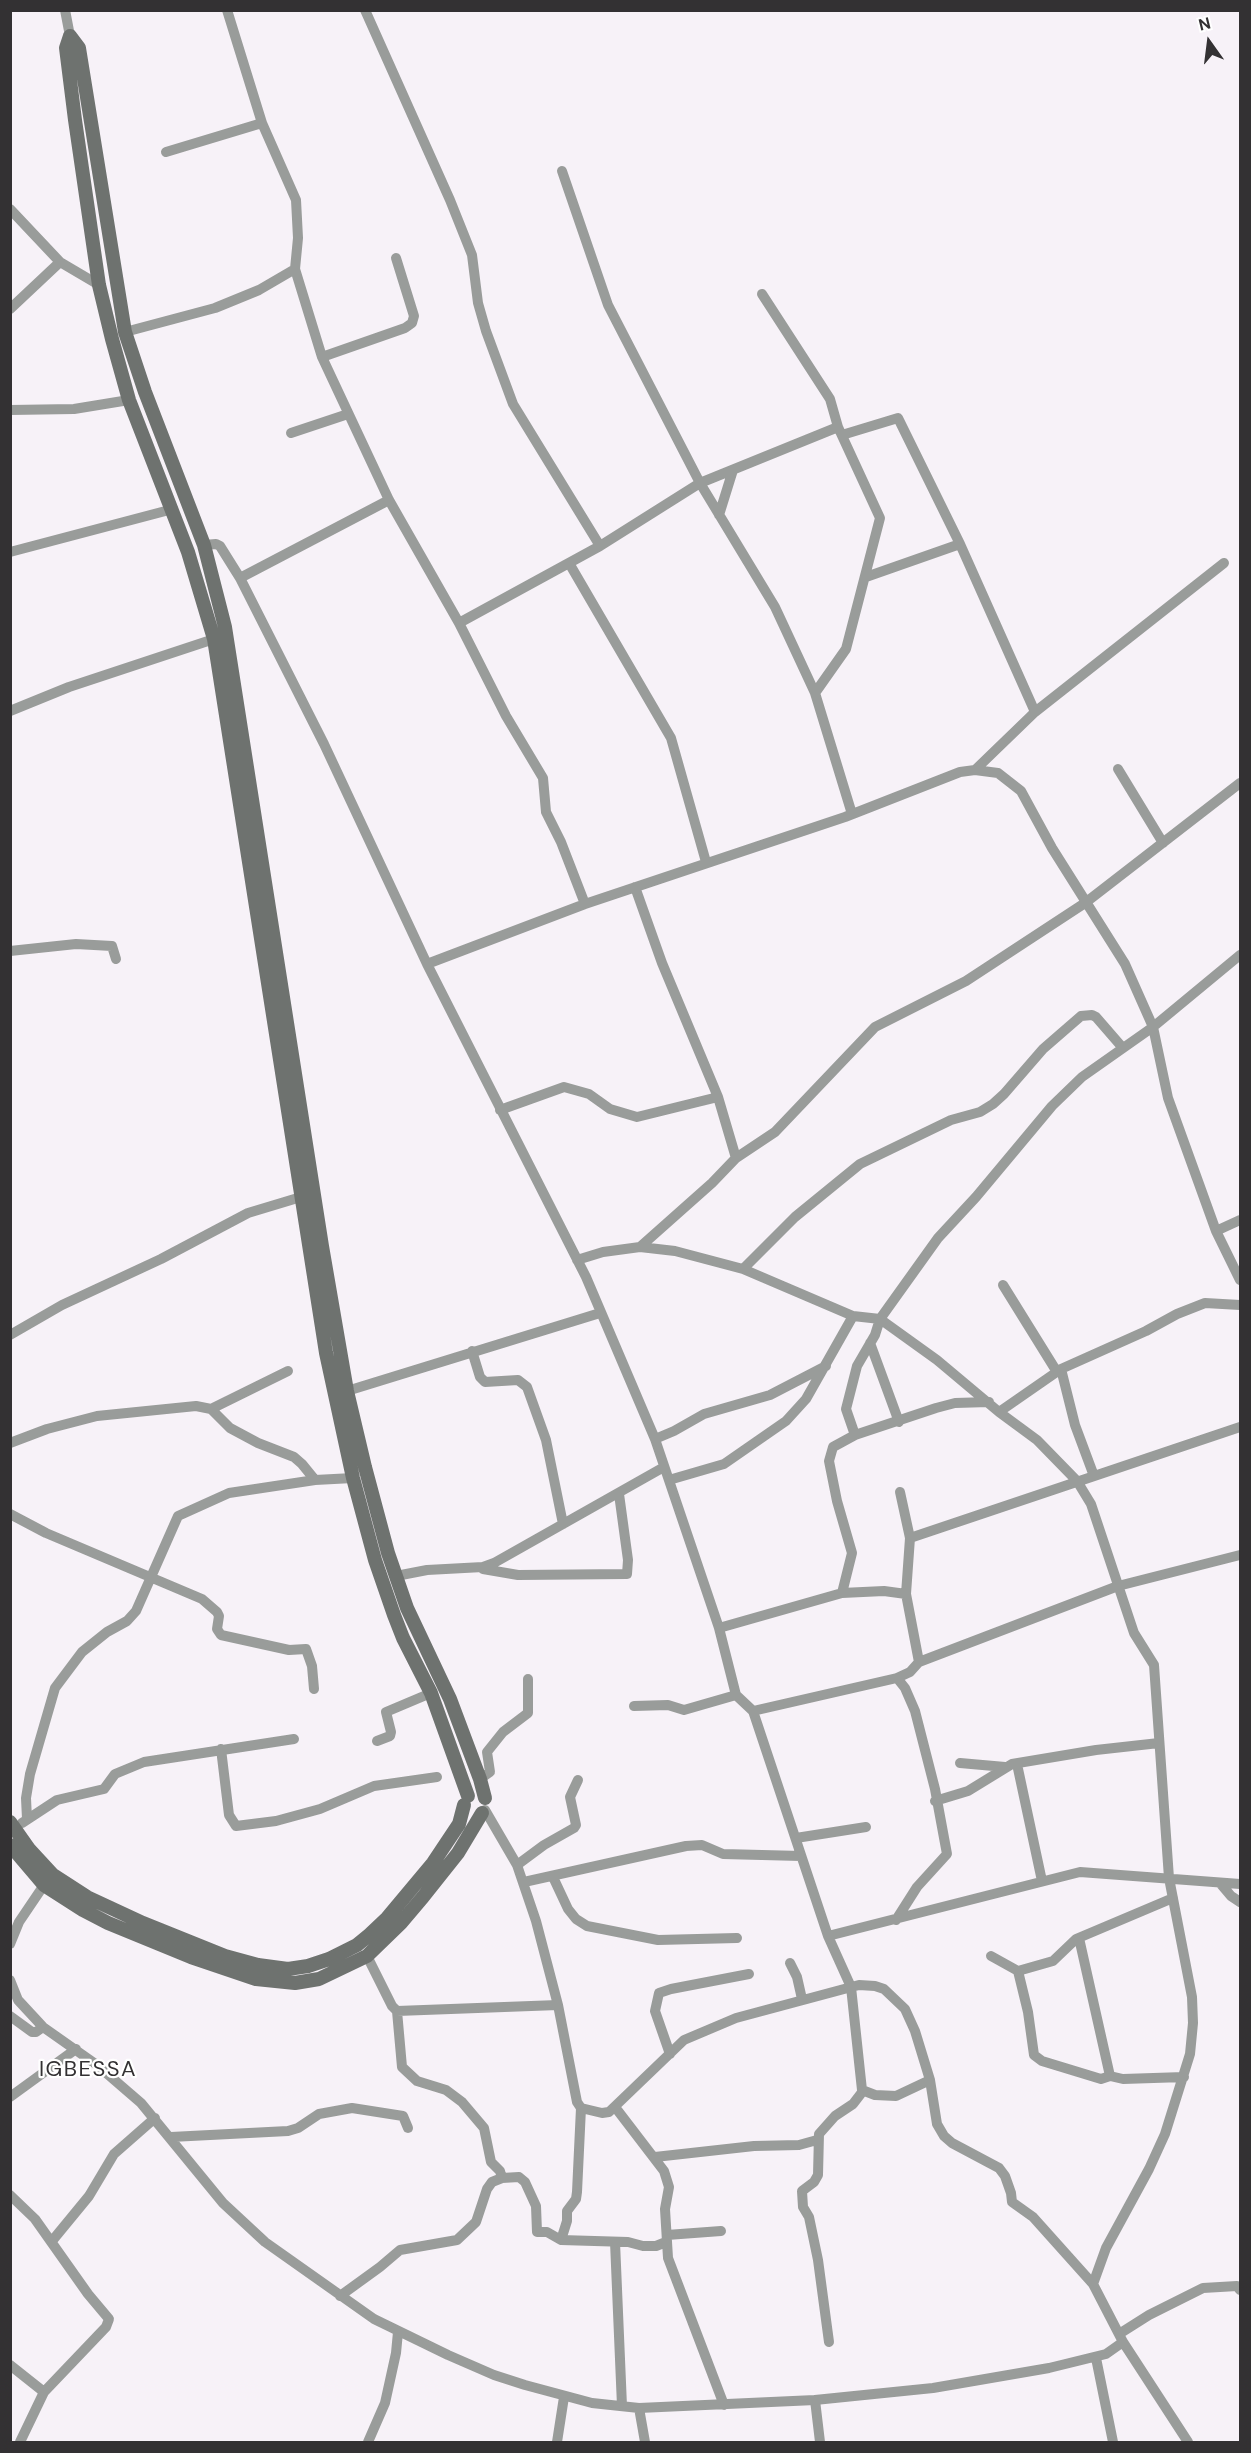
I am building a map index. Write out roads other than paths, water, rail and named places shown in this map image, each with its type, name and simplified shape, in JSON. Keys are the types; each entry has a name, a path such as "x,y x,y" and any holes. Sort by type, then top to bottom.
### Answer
{"street":[{"path":"10,1845 44,1885 83,1910 136,1936 256,1979 278,1983 312,1980 340,1970 367,1956 401,1923 458,1853 484,1807 480,1779 450,1699 416,1630 396,1576 365,1467 347,1391 322,1246 225,627 204,545 145,392 125,332 79,48 70,36 65,10"},
{"path":"227,10 262,123 296,200 298,238 295,268 322,357 389,500 459,622 506,716 543,778 546,812 561,842 585,904"},
{"path":"365,10 450,200 472,255 478,303 513,404 600,546"},
{"path":"70,36 66,48 99,285 129,400 173,509 214,639 326,1353 353,1478 375,1560 394,1615 431,1694 471,1814 484,1807"},
{"path":"166,152 262,123"},
{"path":"562,171 608,305 700,483 775,607 815,693 852,814"},
{"path":"10,209 60,262 99,285"},
{"path":"322,357 405,328 411,323 414,316 396,258"},
{"path":"10,309 60,262"},
{"path":"125,332 215,308 259,290 295,268"},
{"path":"762,294 830,399 840,431 880,518 846,650 815,693"},
{"path":"10,410 74,410 129,400"},
{"path":"291,433 348,414"},
{"path":"459,622 600,546 700,483 840,431 898,418 960,543 1035,712"},
{"path":"719,515 733,470"},
{"path":"240,578 389,500"},
{"path":"10,552 173,509"},
{"path":"866,577 960,543"},
{"path":"204,545 220,546 240,578 324,744 427,964 577,1260 655,1439 719,1628 736,1695 753,1711 828,1936 851,1987 860,2085 863,2091 875,2096 896,2096 930,2080"},
{"path":"569,562 671,738 706,862"},
{"path":"975,770 1035,712 1224,562"},
{"path":"10,711 69,687 214,639"},
{"path":"1118,769 1163,843"},
{"path":"427,964 585,904 852,814 933,782 975,770 998,773 1021,791 1085,903 1125,964 1153,1027 1168,1098 1216,1231 1240,1280"},
{"path":"640,1247 712,1183 736,1158 775,1132 875,1027 966,981 1085,903 1240,783"},
{"path":"635,887 662,963 718,1096 736,1158"},
{"path":"10,951 76,944 112,946 116,959"},
{"path":"855,1435 846,1409 857,1366 880,1319 938,1238 976,1197 1052,1106 1082,1077 1153,1027 1240,955"},
{"path":"743,1269 795,1217 860,1164 951,1120 980,1112 993,1104 1011,1087 1043,1049 1081,1016 1096,1017 1122,1047"},
{"path":"500,1110 564,1087 589,1094 610,1109 637,1117 718,1096"},
{"path":"10,1335 62,1305 161,1259 248,1214 301,1197"},
{"path":"1216,1231 1240,1220"},
{"path":"577,1260 610,1251 655,1247 743,1269 854,1316 880,1319 937,1360 999,1412 1037,1440 1077,1481 1091,1504 1134,1633 1154,1665 1169,1878 1192,1997 1193,2023 1191,2054 1166,2134 1106,2248 1093,2284"},
{"path":"1003,1285 1059,1370 1075,1425 1094,1476"},
{"path":"999,1412 1059,1370 1191,1308 1210,1303 1240,1305"},
{"path":"347,1391 600,1312"},
{"path":"669,1480 724,1464 786,1421 806,1399 854,1316"},
{"path":"870,1343 899,1422"},
{"path":"472,1351 480,1377 485,1382 518,1380 527,1387 546,1440 562,1524"},
{"path":"655,1439 704,1414 770,1395 826,1366"},
{"path":"10,1443 47,1429 97,1416 188,1406 211,1409 288,1371"},
{"path":"842,1593 852,1553 837,1502 829,1461 833,1447 855,1435 948,1405 989,1402"},
{"path":"211,1409 230,1428 258,1443 294,1457 315,1480"},
{"path":"910,1538 1240,1427"},
{"path":"396,1576 427,1570 483,1567 619,1494 664,1467"},
{"path":"27,1819 26,1798 30,1774 55,1688 82,1652 132,1616 178,1516 222,1495 315,1480 353,1478"},
{"path":"900,1492 910,1538 906,1594 919,1662"},
{"path":"483,1567 483,1569 518,1575 627,1574 628,1560 619,1494"},
{"path":"10,1514 46,1533 194,1594 206,1602 219,1616 217,1629 221,1635 290,1650 306,1649 312,1666 314,1689"},
{"path":"753,1711 897,1678 910,1672 919,1662 1118,1586 1240,1555"},
{"path":"719,1628 842,1593 884,1591 906,1594"},
{"path":"896,1920 917,1887 947,1854 935,1801 935,1789 915,1711 897,1678"},
{"path":"480,1779 490,1772 487,1752 503,1732 528,1713 528,1679"},
{"path":"377,1741 390,1736 392,1732 386,1712 431,1694"},
{"path":"634,1706 668,1705 684,1710 736,1695"},
{"path":"294,1739 139,1763 115,1774 104,1789 57,1800 13,1825 29,1849 53,1875 87,1897 143,1923 225,1956 258,1965 288,1969 308,1966 329,1959 357,1945 368,1936 387,1918 433,1863 459,1824 466,1801 477,1793 524,1882 547,1959 577,2102 581,2108 576,2199 567,2211 567,2221 561,2240"},
{"path":"935,1801 968,1791 1005,1767 1096,1750 1160,1743"},
{"path":"221,1749 229,1815 236,1826 276,1821 320,1809 374,1786 437,1777"},
{"path":"960,1763 1005,1767"},
{"path":"1017,1764 1042,1881"},
{"path":"517,1865 544,1845 574,1828 576,1825 570,1797 578,1780"},
{"path":"796,1838 866,1827"},
{"path":"524,1882 695,1845 702,1845 723,1854 801,1856"},
{"path":"828,1936 1080,1872 1240,1884"},
{"path":"553,1877 568,1909 576,1919 587,1926 658,1940 737,1938"},
{"path":"1220,1883 1231,1896 1240,1902"},
{"path":"10,1944 20,1922 44,1885"},
{"path":"991,1956 1018,1971 1053,1961 1079,1938 1173,1898"},
{"path":"1079,1938 1110,2076"},
{"path":"367,1956 397,2012 402,2067 417,2081 446,2090 462,2102 484,2128 491,2162 500,2171 502,2178"},
{"path":"790,1963 797,1977 802,1999"},
{"path":"1018,1971 1028,2012 1034,2055 1042,2061 1101,2079 1110,2076 1124,2079 1184,2078"},
{"path":"669,2054 655,2011 659,1993 749,1974"},
{"path":"10,1980 18,2000 43,2027 76,2049 141,2103 223,2202 265,2242 340,2296 398,2332 494,2375 564,2397 639,2408 815,2400 933,2388 1096,2358 1112,2351 1121,2338 1149,2315 1203,2288 1239,2286"},
{"path":"581,2108 602,2113 609,2112 684,2040 736,2018 851,1987 875,1986 884,1989 905,2009 915,2031 930,2080 937,2124 944,2136 952,2143 999,2168 1005,2176 1012,2202 1034,2217 1093,2284 1121,2338 1188,2442"},
{"path":"397,2012 558,2005"},
{"path":"10,2016 32,2032 43,2027"},
{"path":"10,2097 76,2049"},
{"path":"829,2342 818,2260 808,2217 803,2207 802,2191 814,2182 818,2175 817,2140 819,2134 835,2116 853,2104 863,2091"},
{"path":"615,2107 664,2171 669,2187 665,2208 668,2258 724,2405"},
{"path":"171,2137 288,2132 319,2114 352,2108 403,2116 408,2128"},
{"path":"52,2241 89,2196 114,2154 155,2118"},
{"path":"655,2157 754,2146 799,2145 817,2140"},
{"path":"340,2296 400,2250 457,2240 476,2222 487,2189 492,2182 502,2178 519,2177 525,2182 535,2199 538,2213 537,2232 547,2232 561,2240 628,2242 643,2247 656,2246 667,2239 721,2231"},
{"path":"10,2195 35,2219 88,2294 109,2319 106,2327 44,2392 20,2442"},
{"path":"615,2242 621,2406"},
{"path":"368,2442 385,2403 396,2353 398,2332"},
{"path":"1096,2358 1113,2442"},
{"path":"10,2364 44,2392"},
{"path":"557,2442 564,2397"},
{"path":"815,2400 819,2442"},
{"path":"639,2408 645,2442"}],"district":[{"name":"IGBESSA","path":"88,2070"}]}
